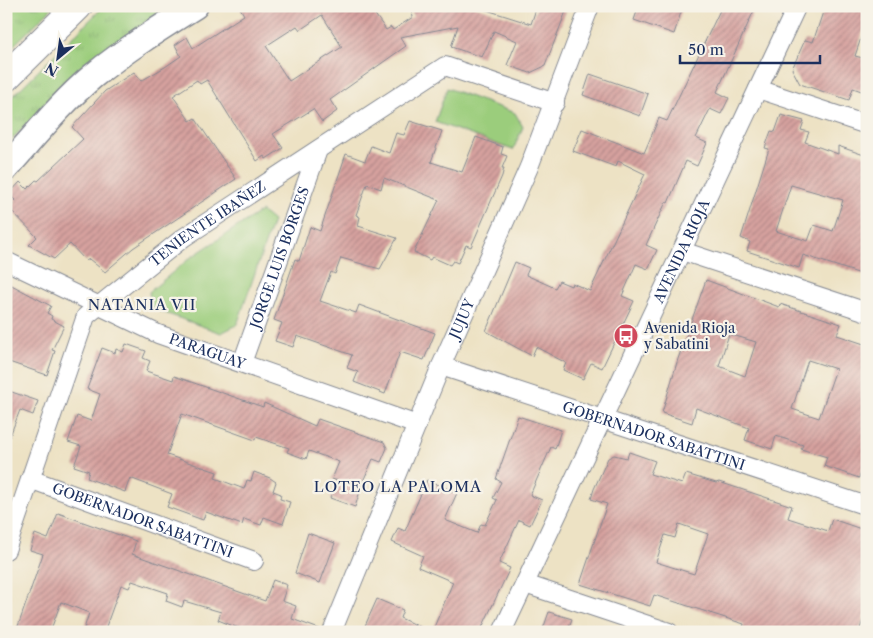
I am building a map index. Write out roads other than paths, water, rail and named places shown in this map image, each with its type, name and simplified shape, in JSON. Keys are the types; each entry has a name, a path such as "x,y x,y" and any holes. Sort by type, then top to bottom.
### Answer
{"highway":[{"path":"6,77 78,6"}],"street":[{"path":"6,168 63,105 93,76 138,43 195,6"},
{"name":"JUJUY","path":"332,632 416,425 529,167 590,6"},
{"name":"AVENIDA RIOJA","path":"502,632 797,6"},
{"name":"TENIENTE IBAÑEZ","path":"6,550 86,316 99,305 183,238 445,66 554,103"},
{"path":"758,89 867,125"},
{"name":"JORGE LUIS BORGES","path":"242,363 318,150"},
{"path":"682,251 867,312"},
{"name":"PARAGUAY","path":"6,261 158,334 416,425"},
{"name":"GOBERNADOR SABATTINI","path":"441,366 867,506"},
{"name":"GOBERNADOR SABATTINI","path":"30,479 254,561"},
{"path":"525,584 669,632"}],"place":[{"name":"Avenida Rioja y Sabatini","path":"626,336"}],"district":[{"name":"NATANIA VII","path":"142,304"},
{"name":"LOTEO LA PALOMA","path":"398,486"}]}
